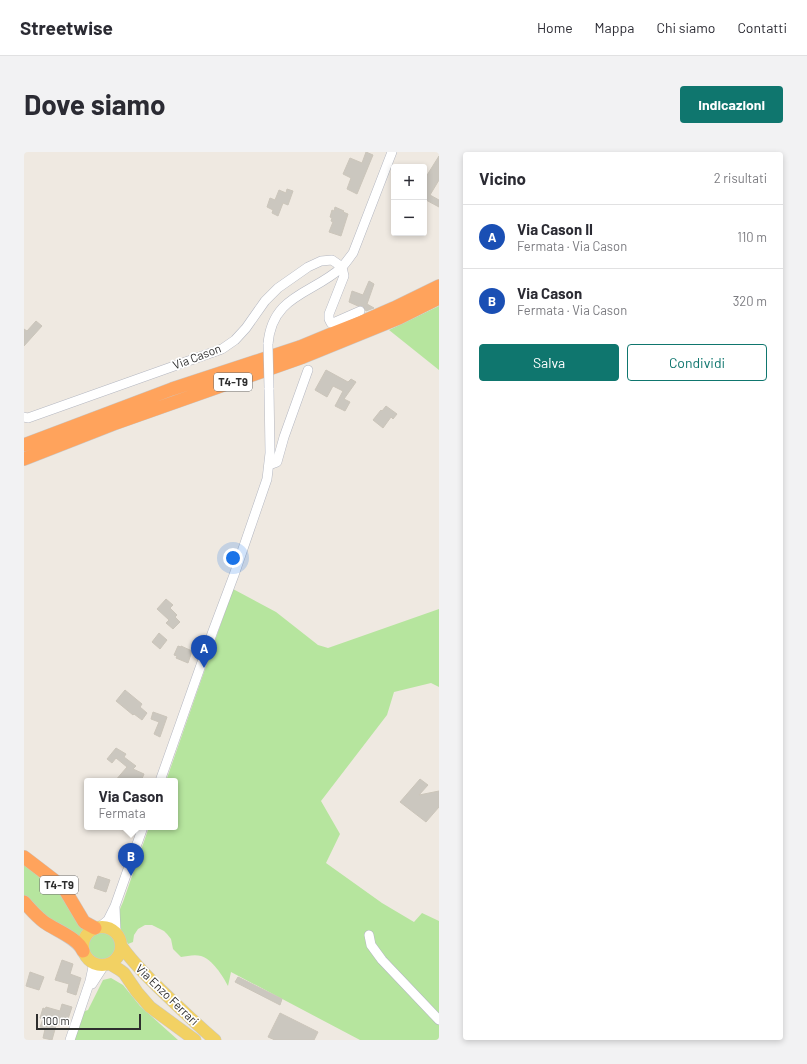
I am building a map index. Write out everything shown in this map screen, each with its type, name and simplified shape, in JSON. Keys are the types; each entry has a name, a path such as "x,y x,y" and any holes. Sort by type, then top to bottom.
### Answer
{"highway":[{"name":"T4-T9","path":"24,445 172,389 322,338 394,308 439,286"},
{"name":"T4-T9","path":"24,459 123,421 303,357 399,318 439,298"},
{"name":"T4-T9","path":"24,857 54,880 64,890 84,922 98,927"},
{"name":"T4-T9","path":"24,902 42,921 76,941 81,946 83,951"}],"main road":[{"path":"98,927 109,928 116,932 119,936 122,947 118,957 107,964 98,965 91,962 86,957 83,951 83,944 85,937 89,932 98,927"},
{"name":"Via Enzo Ferrari","path":"122,947 128,957 142,971 215,1040"},
{"name":"Via Enzo Ferrari","path":"107,964 124,973 137,992 150,1006 195,1040"}],"street":[{"path":"161,778 237,568 267,479 270,453 268,344 272,325 279,311 287,303 342,268 352,253 392,152"},
{"name":"Via Cason","path":"24,417 28,418 222,349 235,340 246,328 269,296 296,275 308,267 322,261 332,260 342,268"},
{"path":"342,268 344,276 329,314 329,319 331,323 335,322 360,311"},
{"path":"269,465 277,462 279,459 284,437 308,370"},
{"path":"98,927 108,920 115,906 142,830"},
{"path":"115,906 116,932"},
{"path":"369,935 371,945 382,960 439,1020"},
{"path":"70,1040 92,974 93,967 91,962"},
{"path":"87,992 103,967 107,964"}],"green space":[{"path":"439,306 439,370 389,330"},
{"path":"233,589 276,612 318,645 328,648 439,609 439,687 431,683 394,692 387,715 321,801 340,834 326,863 382,903 414,922 422,913 439,921 439,1040 360,1040 231,972 228,986 213,964 199,955 181,957 173,949 171,939 167,934 152,925 145,925 138,929 134,935 133,942 128,944 120,928 118,919 120,908 148,830 178,830 178,778 167,778"},
{"path":"24,861 54,885 88,928 81,939 61,930 24,896"},
{"path":"103,931 109,932 117,940 117,952 109,960 103,961 97,960 89,952 88,946 89,940 97,932"},
{"path":"111,978 123,985 140,1006 178,1040 73,1040 82,1012 88,1010 103,980"}],"building":[{"path":"366,152 373,155 357,194 347,189 351,178 343,174 350,158 362,163"},
{"path":"439,156 439,180 430,195 439,200 439,207 427,201 427,175"},
{"path":"287,189 293,191 288,205 283,203 278,216 272,213 273,210 267,207 270,198 275,200 279,190 286,193"},
{"path":"335,207 348,214 341,236 329,232 333,222 331,221 332,218 330,217 332,210 334,211"},
{"path":"369,281 374,284 367,304 374,308 366,311 363,306 358,306 349,302 352,291 363,295"},
{"path":"36,321 42,326 24,346 24,329 27,331"},
{"path":"326,370 348,382 351,379 356,382 344,399 350,402 345,411 335,406 343,391 333,386 327,397 315,390"},
{"path":"386,406 397,414 393,419 391,417 383,428 373,420"},
{"path":"166,599 173,605 170,608 177,615 175,617 180,622 173,629 166,623 169,620 157,609"},
{"path":"159,633 167,640 160,649 152,642"},
{"path":"178,646 192,651 188,663 176,658 177,656 174,655"},
{"path":"125,690 142,704 140,707 147,713 142,720 134,714 133,715 116,701"},
{"path":"153,712 167,717 160,737 154,734 159,722 151,719"},
{"path":"116,748 126,754 124,757 136,766 133,769 144,774 142,778 118,778 127,767 116,758 112,763 107,759"},
{"path":"420,779 428,785 419,795 439,791 439,807 426,822 400,802"},
{"path":"98,876 110,880 106,892 94,888"},
{"path":"62,960 73,964 70,974 81,978 76,995 67,992 69,984 55,980"},
{"path":"30,972 44,977 39,990 26,986"},
{"path":"238,977 282,999 280,1005 235,982"},
{"path":"62,1004 72,1007 66,1025 57,1022 52,1040 43,1038 45,1029 40,1027 43,1019 40,1018 43,1008 45,1009 46,1007 60,1011"},
{"path":"280,1013 318,1032 314,1040 275,1040 268,1037"}],"place":[{"name":"Via Cason II","path":"204,668"},
{"name":"Via Cason","path":"131,876"}]}
